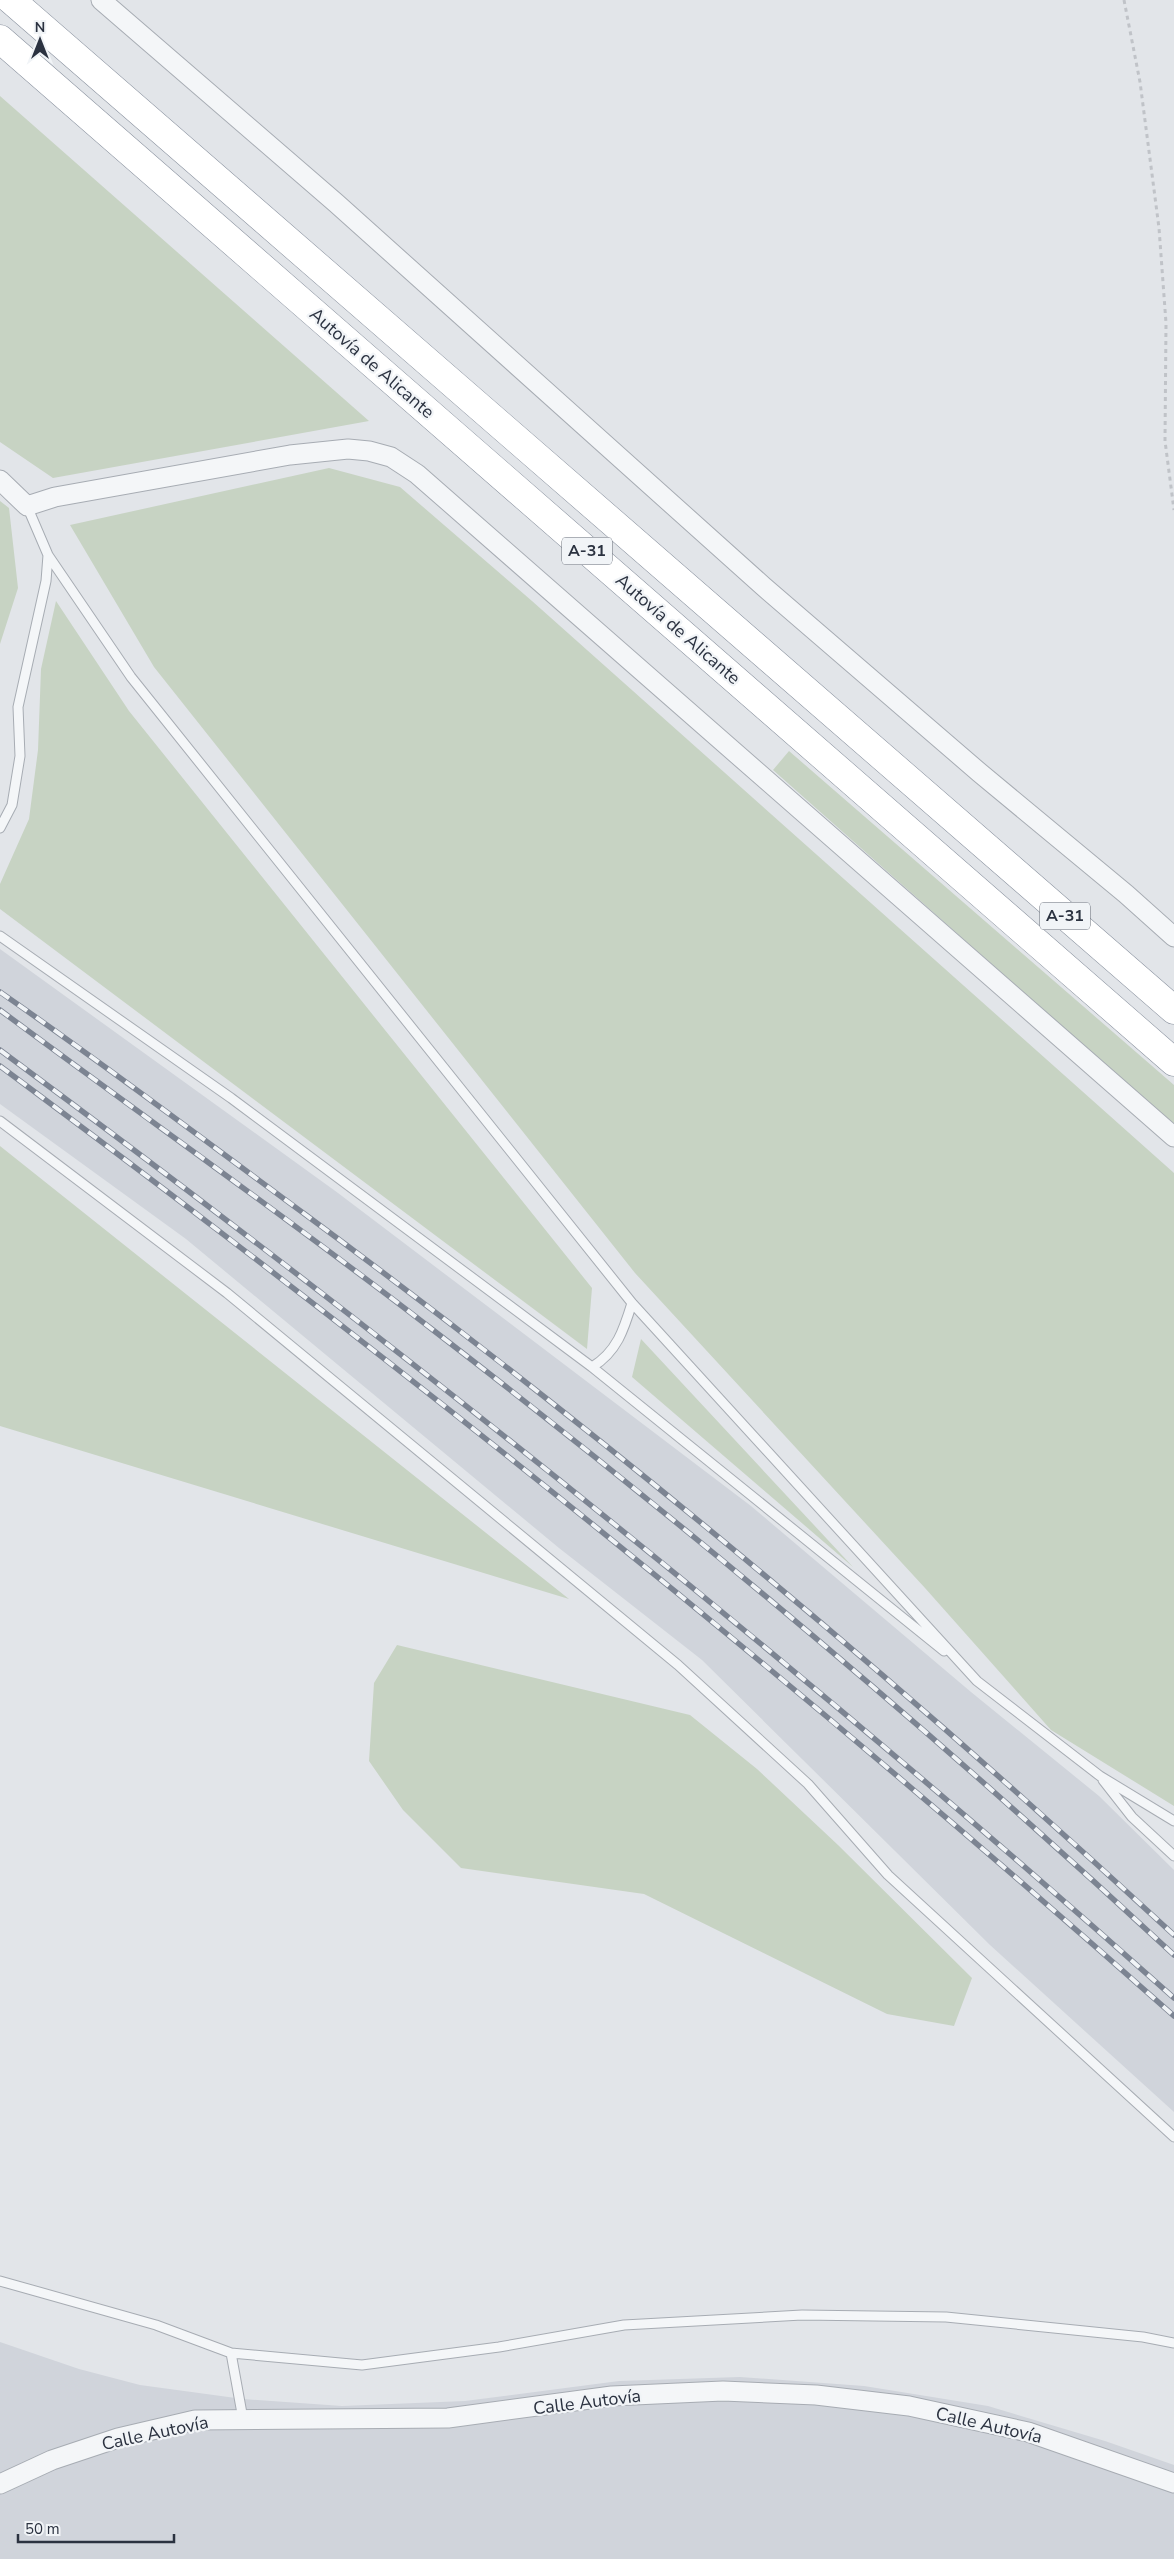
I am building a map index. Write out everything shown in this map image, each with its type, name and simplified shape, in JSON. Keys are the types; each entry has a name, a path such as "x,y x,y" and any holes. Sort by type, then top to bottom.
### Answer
{"highway":[{"name":"Autovía de Alicante","path":"11,0 1174,1010"},
{"name":"Autovía de Alicante","path":"0,39 1174,1062"}],"street":[{"path":"101,0 386,247 763,586 980,773 1126,894 1174,938"},
{"path":"0,480 28,506 55,496 290,455 348,449 369,451 391,457 425,480 1174,1137"},
{"name":"Calle Autovía","path":"0,2484 52,2460 118,2438 195,2420 448,2418 612,2396 714,2391 816,2395 909,2406 1028,2432 1174,2483"}],"lane":[{"path":"28,506 48,555 137,684 632,1303 977,1681 1100,1776 1174,1820"},
{"path":"0,828 12,805 20,756 18,707 46,581 48,555"},
{"path":"0,936 231,1098 592,1367 971,1673"},
{"path":"0,1121 227,1293 678,1665 808,1784 888,1875 1174,2137"},
{"path":"592,1367 605,1360 622,1335 632,1303"},
{"path":"1100,1776 1132,1816 1174,1856"},
{"path":"0,2282 156,2326 231,2352 362,2365 499,2347 624,2325 802,2315 946,2317 1143,2337 1174,2343"},
{"path":"231,2352 243,2419"}],"path":[{"path":"1124,0 1140,82 1159,228 1166,323 1165,441 1174,510"}],"shaded area":[{"path":"0,949 338,1193 751,1506 971,1692 1099,1796 1174,1870 1174,2112 990,1945 702,1660 559,1548 186,1239 0,1104"},
{"path":"0,2342 79,2369 140,2385 243,2399 342,2406 465,2401 619,2381 740,2377 864,2386 988,2406 1105,2441 1174,2465 1174,2559 0,2559"}],"green space":[{"path":"0,96 369,421 53,478 0,442"},
{"path":"329,468 400,487 532,601 1174,1173 1174,1806 1051,1730 925,1588 635,1273 154,667 70,525"},
{"path":"0,501 9,508 18,588 0,644"},
{"path":"56,601 129,711 592,1288 587,1349 0,909 0,884 29,819 38,750 41,669"},
{"path":"789,751 1174,1085 1174,1126 773,770"},
{"path":"0,1146 569,1599 0,1426"},
{"path":"641,1339 853,1567 632,1377"},
{"path":"397,1645 690,1715 757,1769 838,1845 972,1978 954,2026 887,2014 644,1894 461,1868 403,1810 369,1761 374,1683"}],"railway":[{"path":"0,992 154,1102 306,1215 419,1300 641,1474 858,1654 1070,1840 1174,1935"},
{"path":"0,1010 380,1289 529,1404 811,1634 994,1792 1174,1955"},
{"path":"0,1050 301,1277 598,1511 889,1751 1174,1998"},
{"path":"0,1066 301,1294 598,1528 889,1769 1174,2016"}]}
